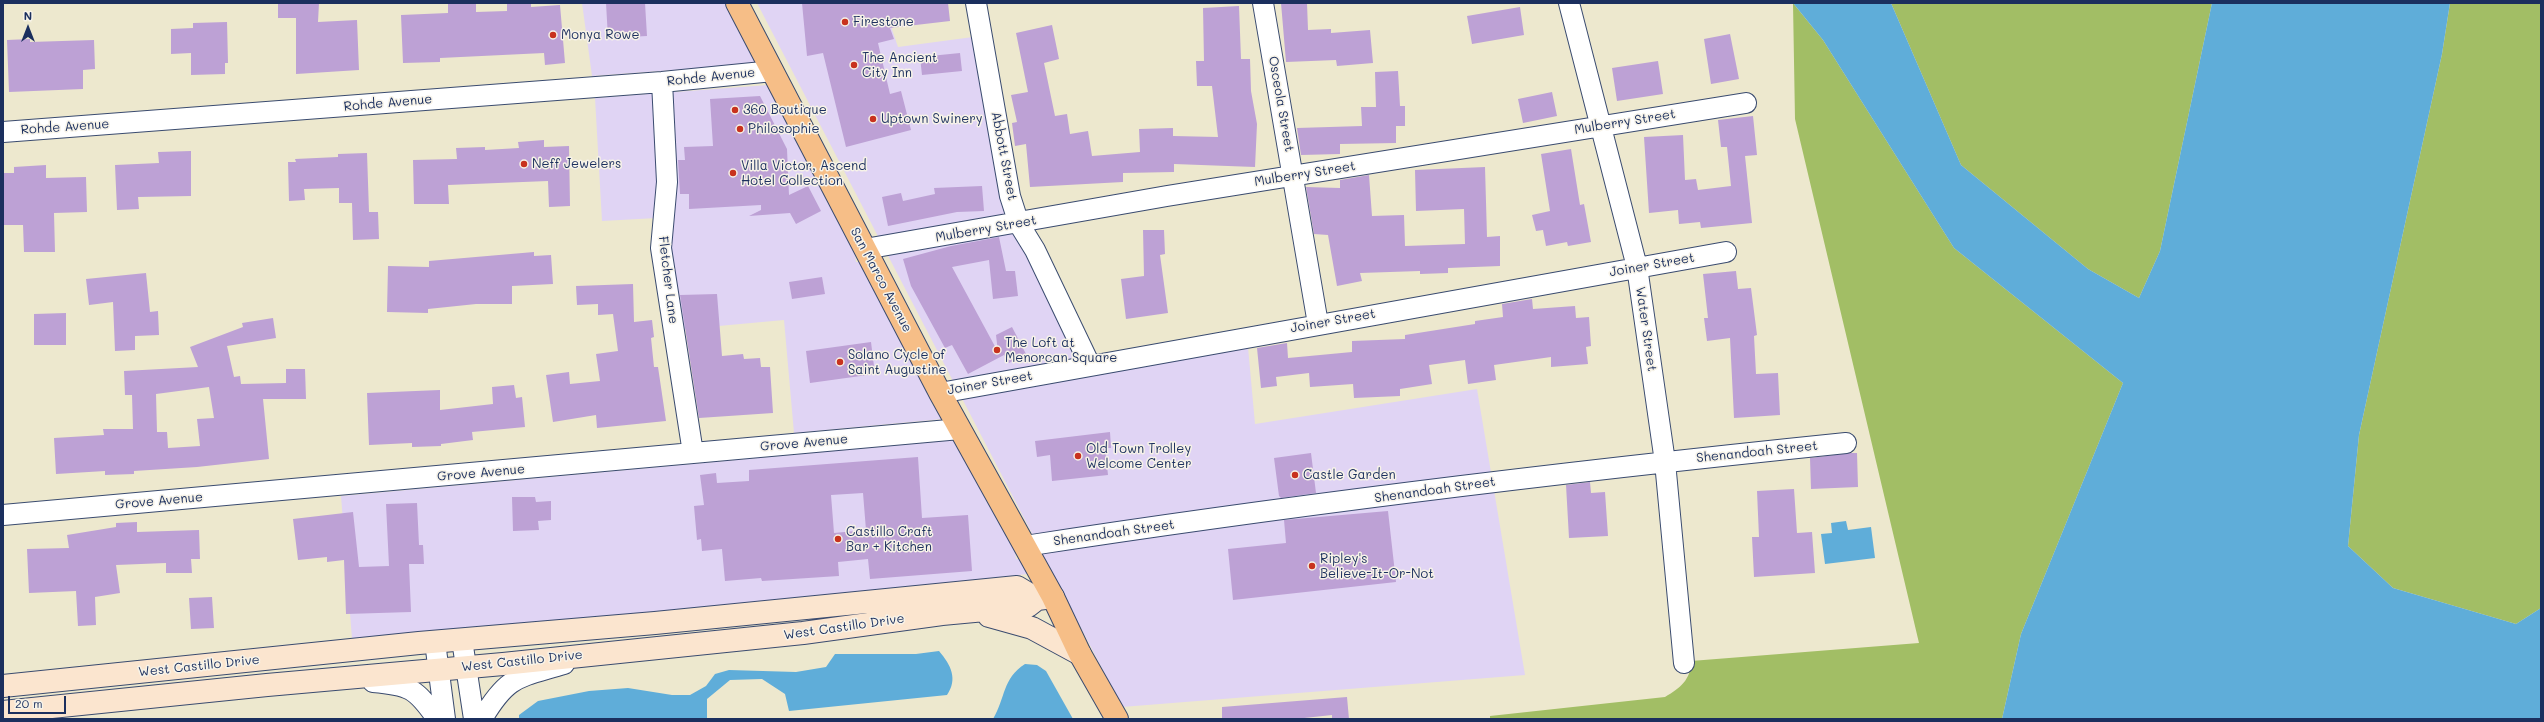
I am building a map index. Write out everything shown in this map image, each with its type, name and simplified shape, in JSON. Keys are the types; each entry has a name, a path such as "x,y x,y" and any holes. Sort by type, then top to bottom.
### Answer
{"main road":[{"name":"San Marco Avenue","path":"737,3 940,393 1025,546 1045,598 1080,654 1117,719"},
{"name":"West Castillo Drive","path":"3,686 435,642 655,623 1017,586 1045,598"},
{"name":"West Castillo Drive","path":"3,712 803,633 966,612 1028,606 1045,598"},
{"path":"966,612 1027,626 1080,654"}],"street":[{"name":"Abbott Street","path":"976,3 1010,196 1019,224 1035,250 1090,365"},
{"name":"Osceola Street","path":"1263,3 1294,176 1318,324"},
{"name":"Water Street","path":"1569,3 1637,267 1665,462 1684,662"},
{"name":"Rohde Avenue","path":"3,132 662,82 773,71"},
{"name":"Fletcher Lane","path":"662,82 667,182 661,248 693,453"},
{"name":"Mulberry Street","path":"865,249 1600,125 1746,103"},
{"name":"Joiner Street","path":"940,393 1726,252"},
{"name":"Grove Avenue","path":"3,515 960,428"},
{"name":"Shenandoah Street","path":"1025,546 1129,530 1665,462 1846,443"},
{"path":"462,640 474,719"},
{"path":"435,642 445,719"},
{"path":"482,719 503,688 516,678 597,654"},
{"path":"333,679 401,684 418,695 437,719"}],"shaded area":[{"path":"582,3 725,3 756,64 592,76"},
{"path":"757,3 883,3 898,47 973,37 1001,199 1093,376 1248,347 1255,424 1477,389 1525,675 1122,707"},
{"path":"768,85 855,253 856,262 860,262 931,396 932,405 935,405 943,419 794,433 784,320 664,331 657,218 602,221 595,98"},
{"path":"955,440 1015,550 1016,559 1020,559 1028,574 658,612 352,639 341,496"}],"green space":[{"path":"1793,3 1823,40 1954,248 2123,383 2021,634 2002,719 1490,719 1490,716 1665,697 1684,683 1689,673 1691,661 1919,643 1795,119"},
{"path":"1891,3 2212,3 2160,251 2139,298 2088,269 1961,165"},
{"path":"2450,3 2541,3 2541,608 2516,624 2393,588 2348,546 2359,435 2442,54"}],"water":[{"path":"1793,3 1891,3 1961,165 2088,269 2139,298 2160,251 2212,3 2450,3 2442,54 2359,435 2348,546 2393,588 2516,624 2541,608 2541,719 2002,719 2021,634 2123,383 1954,248 1823,40"},
{"path":"1846,521 1848,530 1871,527 1875,558 1825,564 1821,534 1832,533 1831,523"},
{"path":"939,651 952,672 952,683 947,695 789,711 785,694 762,679 730,680 707,699 707,719 519,719 519,715 538,701 589,691 628,688 672,695 690,695 706,686 715,674 729,670 796,672 826,667 835,654 916,654"},
{"path":"1025,664 1037,665 1046,671 1073,719 993,719 1008,682 1012,676"}],"building":[{"path":"278,3 319,3 318,22 357,20 359,70 296,74 296,18 278,18"},
{"path":"476,3 476,12 507,11 507,3 531,3 531,7 560,5 565,63 545,65 544,53 440,58 440,62 403,63 401,15 448,13 448,4"},
{"path":"606,3 645,3 647,36 608,38"},
{"path":"802,3 948,3 950,21 890,28 894,39 878,43 890,94 901,91 911,130 846,147 823,53 807,56"},
{"path":"1281,3 1307,3 1308,30 1331,29 1331,33 1370,30 1373,63 1337,66 1336,60 1286,62"},
{"path":"1239,6 1241,59 1250,59 1251,91 1257,124 1255,167 1174,164 1174,172 1123,173 1123,182 1030,187 1026,144 1015,146 1012,123 1017,122 1011,95 1028,92 1016,33 1052,25 1059,59 1044,63 1055,116 1067,114 1070,134 1088,131 1092,156 1140,152 1139,129 1173,128 1173,136 1218,137 1212,86 1197,86 1196,61 1204,61 1203,8"},
{"path":"1520,7 1524,35 1472,44 1467,16"},
{"path":"227,22 228,63 225,63 225,74 191,75 191,53 171,54 171,29 193,28 193,23"},
{"path":"1730,34 1739,79 1711,84 1704,39"},
{"path":"30,39 30,42 94,40 95,69 83,70 83,89 9,92 7,40"},
{"path":"960,53 962,71 922,75 920,57"},
{"path":"1658,61 1663,94 1617,101 1612,68"},
{"path":"1398,71 1400,106 1405,106 1405,126 1396,126 1396,143 1340,144 1340,154 1301,155 1297,128 1362,126 1361,107 1376,107 1375,72"},
{"path":"1552,92 1557,116 1523,123 1518,99"},
{"name":"Villa Victor, Ascend Hotel Collection","path":"760,96 787,149 789,195 808,186 821,211 796,224 790,213 749,216 761,210 761,205 689,209 689,194 680,194 678,160 685,160 684,147 713,146 710,99"},
{"path":"1753,116 1757,155 1745,156 1752,223 1701,228 1700,222 1679,224 1678,210 1649,213 1644,137 1683,135 1685,180 1696,179 1698,190 1731,186 1727,147 1721,147 1718,120"},
{"path":"544,140 544,147 569,146 570,206 549,207 548,181 448,185 449,204 414,204 413,160 457,159 456,148 485,147 485,150 519,148 518,142"},
{"path":"1571,149 1580,205 1584,204 1591,242 1568,246 1567,242 1546,246 1543,230 1536,231 1532,215 1550,211 1541,154"},
{"path":"191,151 191,196 138,197 139,209 117,210 115,165 159,163 158,152"},
{"path":"367,153 369,212 378,212 379,239 353,240 352,203 339,203 339,188 304,189 305,200 289,201 288,162 296,162 295,159 338,157 338,154"},
{"path":"46,165 46,178 86,177 87,212 54,213 55,252 24,252 23,225 3,225 3,173 14,173 14,167"},
{"path":"1485,167 1487,237 1500,236 1500,266 1448,268 1448,273 1420,274 1420,271 1360,273 1362,281 1337,286 1328,235 1314,234 1306,187 1340,188 1340,180 1369,175 1372,216 1404,215 1405,246 1465,244 1464,209 1416,211 1415,170"},
{"path":"982,186 984,211 957,212 888,226 882,197 901,193 903,201 935,194 934,188"},
{"path":"1143,230 1164,230 1165,254 1160,255 1168,313 1126,319 1121,279 1144,276"},
{"path":"999,237 1006,271 1015,271 1018,296 993,299 989,260 952,267 998,352 996,335 1012,327 1026,354 1009,363 1004,355 968,374 952,345 945,348 911,286 903,259 951,246"},
{"path":"534,252 534,256 551,255 553,284 512,286 512,304 476,304 428,309 428,313 387,312 388,266 429,267 429,261"},
{"path":"1736,271 1738,289 1751,288 1757,335 1754,336 1756,374 1778,373 1780,415 1734,418 1730,338 1707,341 1704,318 1708,318 1703,274"},
{"path":"146,273 150,312 158,311 159,335 135,336 135,350 115,351 113,302 89,305 86,279"},
{"path":"822,277 825,294 792,299 789,282"},
{"path":"633,284 634,322 652,320 654,337 651,338 654,367 658,367 666,421 597,428 596,415 553,422 546,375 569,372 570,384 600,381 596,354 618,351 613,314 598,315 598,304 577,305 576,286"},
{"path":"717,294 722,356 743,354 744,359 760,358 761,367 770,367 773,413 699,418 680,295"},
{"path":"1532,299 1533,309 1575,306 1576,318 1589,317 1591,346 1586,347 1588,364 1551,367 1551,357 1494,365 1496,380 1468,384 1465,360 1429,365 1432,384 1400,389 1400,396 1354,398 1353,384 1310,387 1309,373 1276,377 1277,386 1261,388 1257,348 1287,343 1288,358 1352,352 1352,341 1405,339 1405,335 1475,324 1475,321 1503,317 1502,304"},
{"path":"66,313 66,345 34,345 34,314"},
{"path":"273,318 276,338 227,346 234,377 240,376 241,384 286,383 286,369 305,369 306,399 263,399 269,459 197,467 134,471 134,474 105,475 105,471 56,474 54,438 104,435 103,429 133,429 132,395 125,395 124,371 198,367 190,347 243,327 242,323","holes":["209,387 214,418 197,419 200,446 168,448 167,432 157,432 156,394"]},
{"name":"Solano Cycle of Saint Augustine","path":"871,342 875,374 810,383 806,351"},
{"path":"514,385 516,398 522,397 525,427 472,432 473,440 441,444 441,446 412,447 412,443 369,445 367,393 440,390 440,410 493,404 492,387"},
{"name":"Old Town Trolley Welcome Center","path":"1110,432 1111,448 1105,448 1108,475 1052,481 1050,455 1037,457 1035,441"},
{"name":"Castle Garden","path":"1311,453 1316,493 1281,498 1279,496 1274,458"},
{"path":"1857,453 1858,487 1811,489 1810,458"},
{"path":"918,457 922,518 968,515 972,571 870,579 868,559 838,562 839,576 762,581 761,578 725,581 722,549 702,551 701,539 697,540 694,506 704,505 700,475 716,473 717,483 749,481 749,470","holes":["863,493 866,530 834,533 831,495"]},
{"path":"1590,482 1591,493 1605,492 1608,536 1569,538 1566,485"},
{"path":"1794,489 1797,533 1812,532 1815,573 1754,577 1752,537 1759,537 1757,491"},
{"path":"512,497 535,497 536,502 551,501 551,520 538,521 539,530 513,531"},
{"path":"417,503 419,545 423,545 424,564 409,564 411,612 346,614 344,560 327,562 327,557 298,560 293,519 353,512 359,567 389,566 386,504"},
{"name":"Ripley's Believe-It-Or-Not","path":"1388,511 1396,582 1233,600 1228,549 1286,543 1284,520"},
{"path":"137,522 137,532 199,530 200,559 191,559 192,573 166,573 166,563 116,565 120,593 95,597 96,625 78,626 76,591 29,593 27,549 69,548 67,535 116,527 116,523"},
{"path":"212,597 214,628 191,629 189,598"},
{"path":"1347,697 1349,719 1332,719 1332,715 1295,719 1222,719 1222,707"}],"place":[{"name":"Firestone","path":"845,22"},
{"name":"Monya Rowe","path":"553,35"},
{"name":"The Ancient City Inn","path":"854,65"},
{"name":"360 Boutique","path":"735,110"},
{"name":"Uptown Swinery","path":"873,119"},
{"name":"Philosophie","path":"740,129"},
{"name":"Neff Jewelers","path":"524,164"},
{"name":"Villa Victor, Ascend Hotel Collection","path":"733,173"},
{"name":"The Loft at Menorcan Square","path":"997,350"},
{"name":"Solano Cycle of Saint Augustine","path":"840,362"},
{"name":"Old Town Trolley Welcome Center","path":"1078,456"},
{"name":"Castle Garden","path":"1295,475"},
{"name":"Castillo Craft Bar + Kitchen","path":"838,539"},
{"name":"Ripley's Believe-It-Or-Not","path":"1312,566"}]}
